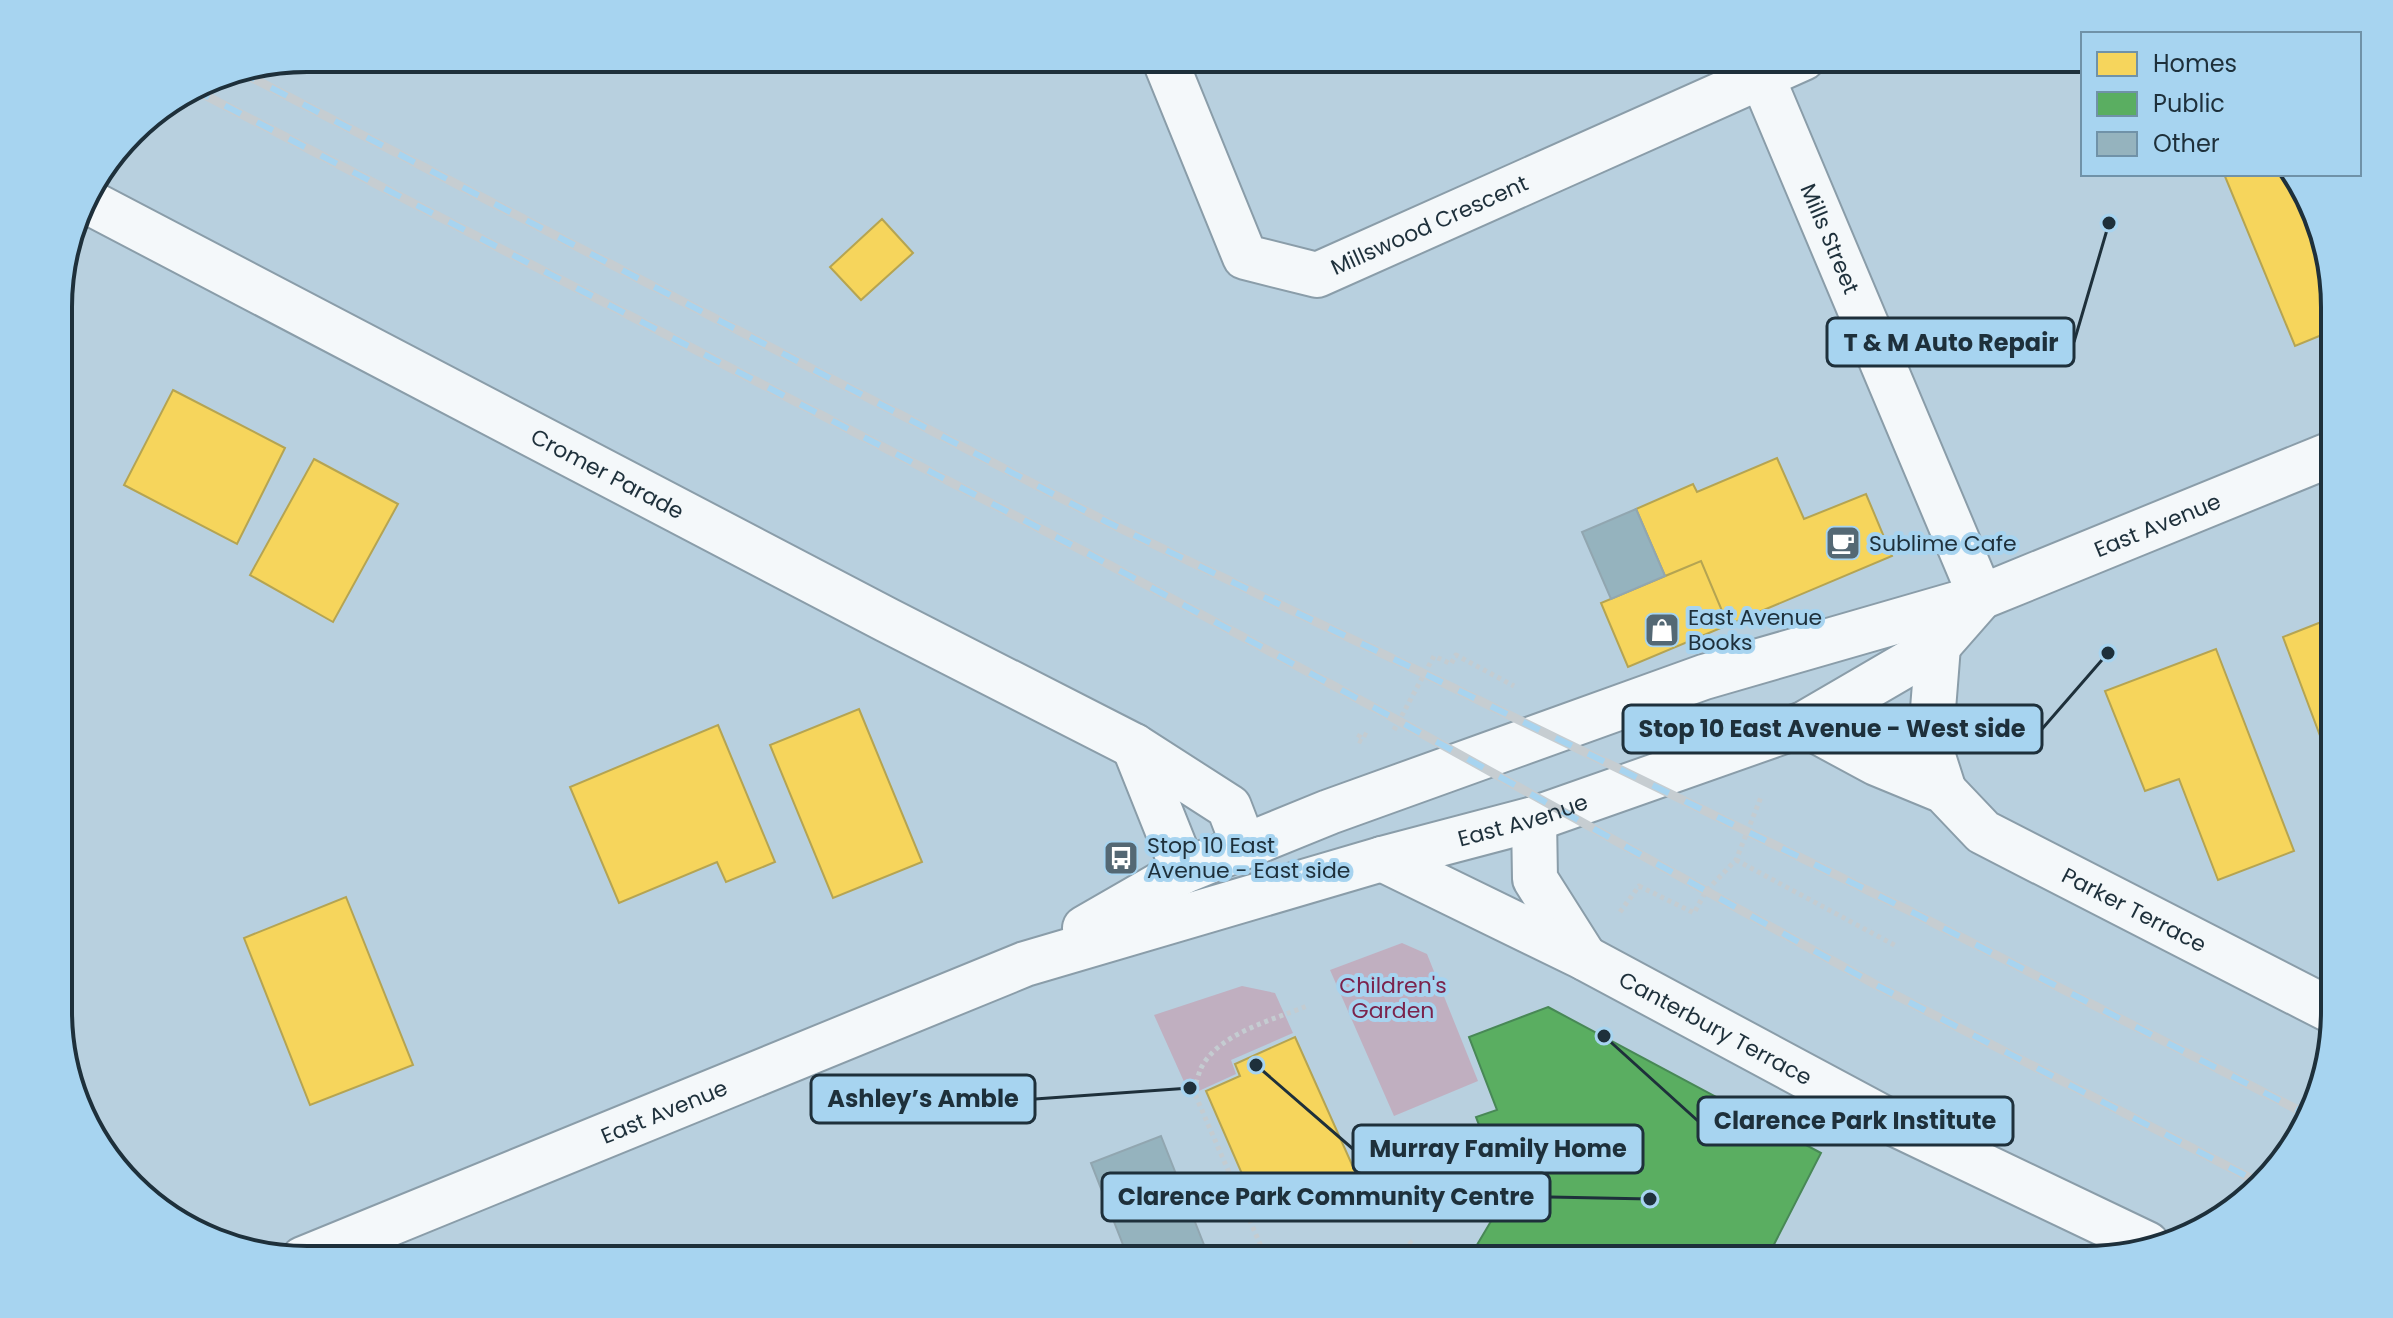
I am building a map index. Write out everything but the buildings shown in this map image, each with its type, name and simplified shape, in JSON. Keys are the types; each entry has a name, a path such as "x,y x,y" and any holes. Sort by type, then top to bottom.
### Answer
{"street":[{"name":"Millswood Crescent","path":"1170,73 1245,257 1317,275 1746,72"},
{"name":"Mills Street","path":"1759,72 1981,597"},
{"name":"Cromer Parade","path":"95,205 1134,746 1229,807 1244,846"},
{"name":"East Avenue","path":"1025,964 1184,871 1329,812 1704,677 1981,597 2321,458"},
{"name":"East Avenue","path":"335,1246 1025,964 1382,859 1534,819 1804,724 1938,646 1981,597"},
{"name":"Parker Terrace","path":"1938,646 1930,747 1944,791"},
{"name":"Parker Terrace","path":"1804,724 1876,763 1944,791 1983,832 2321,1005"},
{"path":"1134,746 1184,871"},
{"name":"Canterbury Terrace","path":"1534,819 1535,879 1585,958"},
{"name":"Canterbury Terrace","path":"1382,859 1585,958 1881,1117 2138,1240"}],"path":[{"path":"1392,733 1434,656 1451,664 1456,655 1520,690"},
{"path":"1369,746 1357,740 1361,733 1373,739"},
{"path":"1585,958 1639,886 1694,913 1706,891 1736,860 1753,813"},
{"path":"1736,860 1898,947"},
{"path":"1261,1245 1194,1092 1202,1067 1221,1045 1238,1034 1307,1006"},
{"path":"1409,1241 1414,1245"}],"green space":[{"name":"Children's Garden","path":"1402,943 1427,954 1478,1081 1394,1116 1330,970"},
{"path":"1242,986 1275,993 1293,1033 1231,1060 1236,1074 1190,1095 1154,1015"}],"railway":[{"path":"254,79 1107,522 1916,914 2299,1110"},
{"path":"205,95 1089,554 1878,986 2251,1178"}],"place":[{"name":"T & M Auto Repair","path":"2109,223"},
{"name":"Sublime Cafe","path":"1843,543"},
{"name":"East Avenue Books","path":"1662,630"},
{"name":"Stop 10 East Avenue - West side","path":"2108,653"},
{"name":"Stop 10 East Avenue - East side","path":"1121,858"},
{"name":"Clarence Park Institute","path":"1604,1036"},
{"name":"Murray Family Home","path":"1256,1065"},
{"name":"Ashley’s Amble","path":"1190,1088"},
{"name":"Clarence Park Community Centre","path":"1650,1199"}]}
